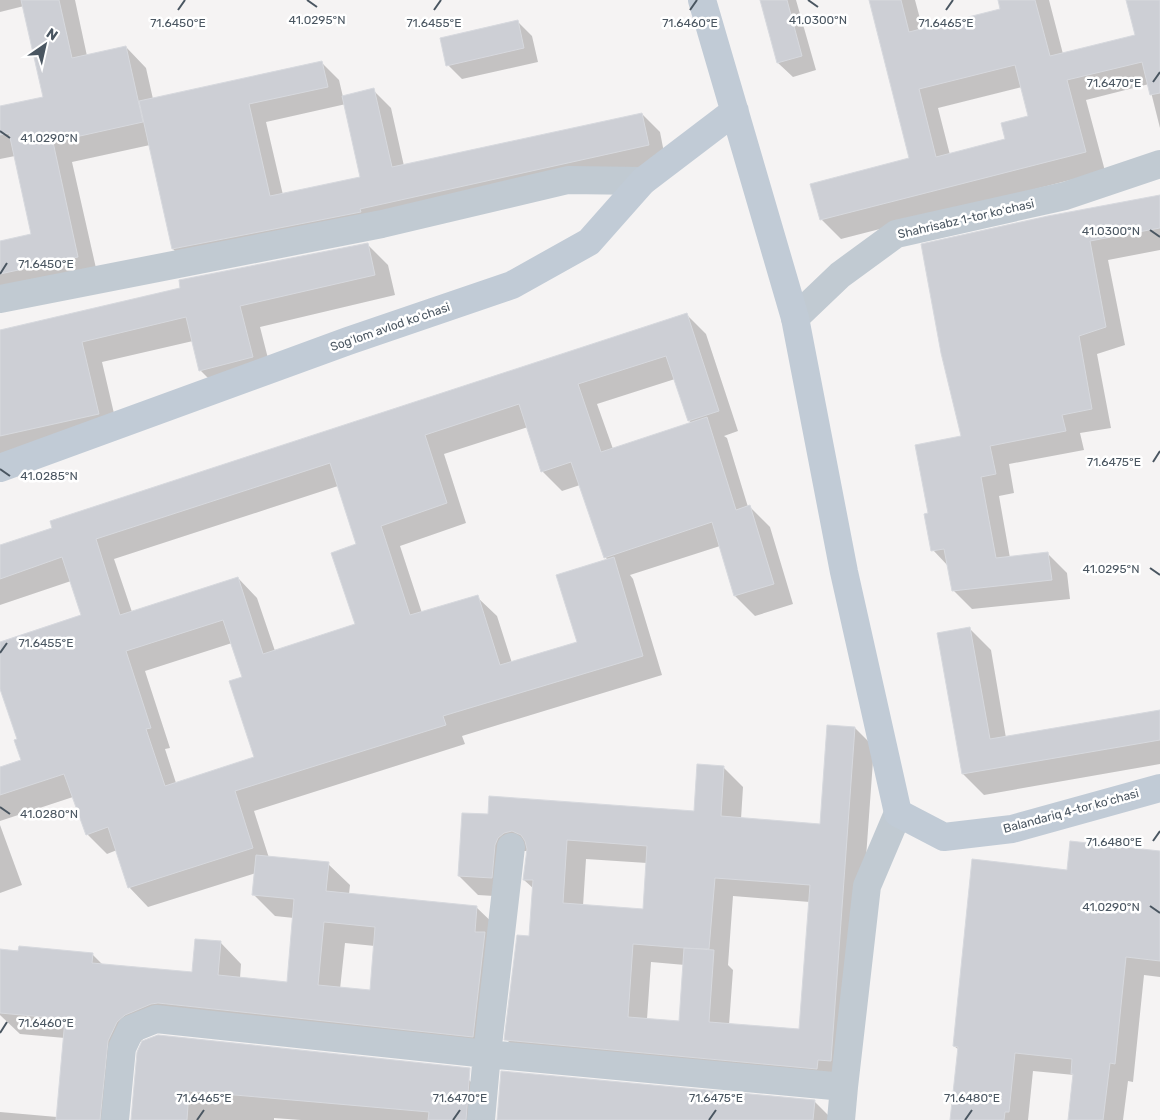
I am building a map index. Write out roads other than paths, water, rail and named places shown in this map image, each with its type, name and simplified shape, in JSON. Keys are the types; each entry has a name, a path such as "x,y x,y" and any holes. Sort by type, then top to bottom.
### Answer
{"street":[{"path":"702,0 795,318 844,572 898,813 867,886 844,1087 842,1120"},
{"name":"Sogʻlom avlod koʻchasi","path":"0,468 348,341 512,285 588,242 643,181 735,111"},
{"name":"Shahrisabz 1-tor koʻchasi","path":"795,318 840,275 896,234 1066,196 1160,164"},
{"path":"0,299 382,224 568,180 643,181"},
{"name":"Balandariq 4-tor koʻchasi","path":"898,813 944,837 1012,829 1160,788"},
{"path":"481,1120 511,848"},
{"path":"115,1120 122,1048 131,1029 156,1019 487,1054 844,1087"}]}
